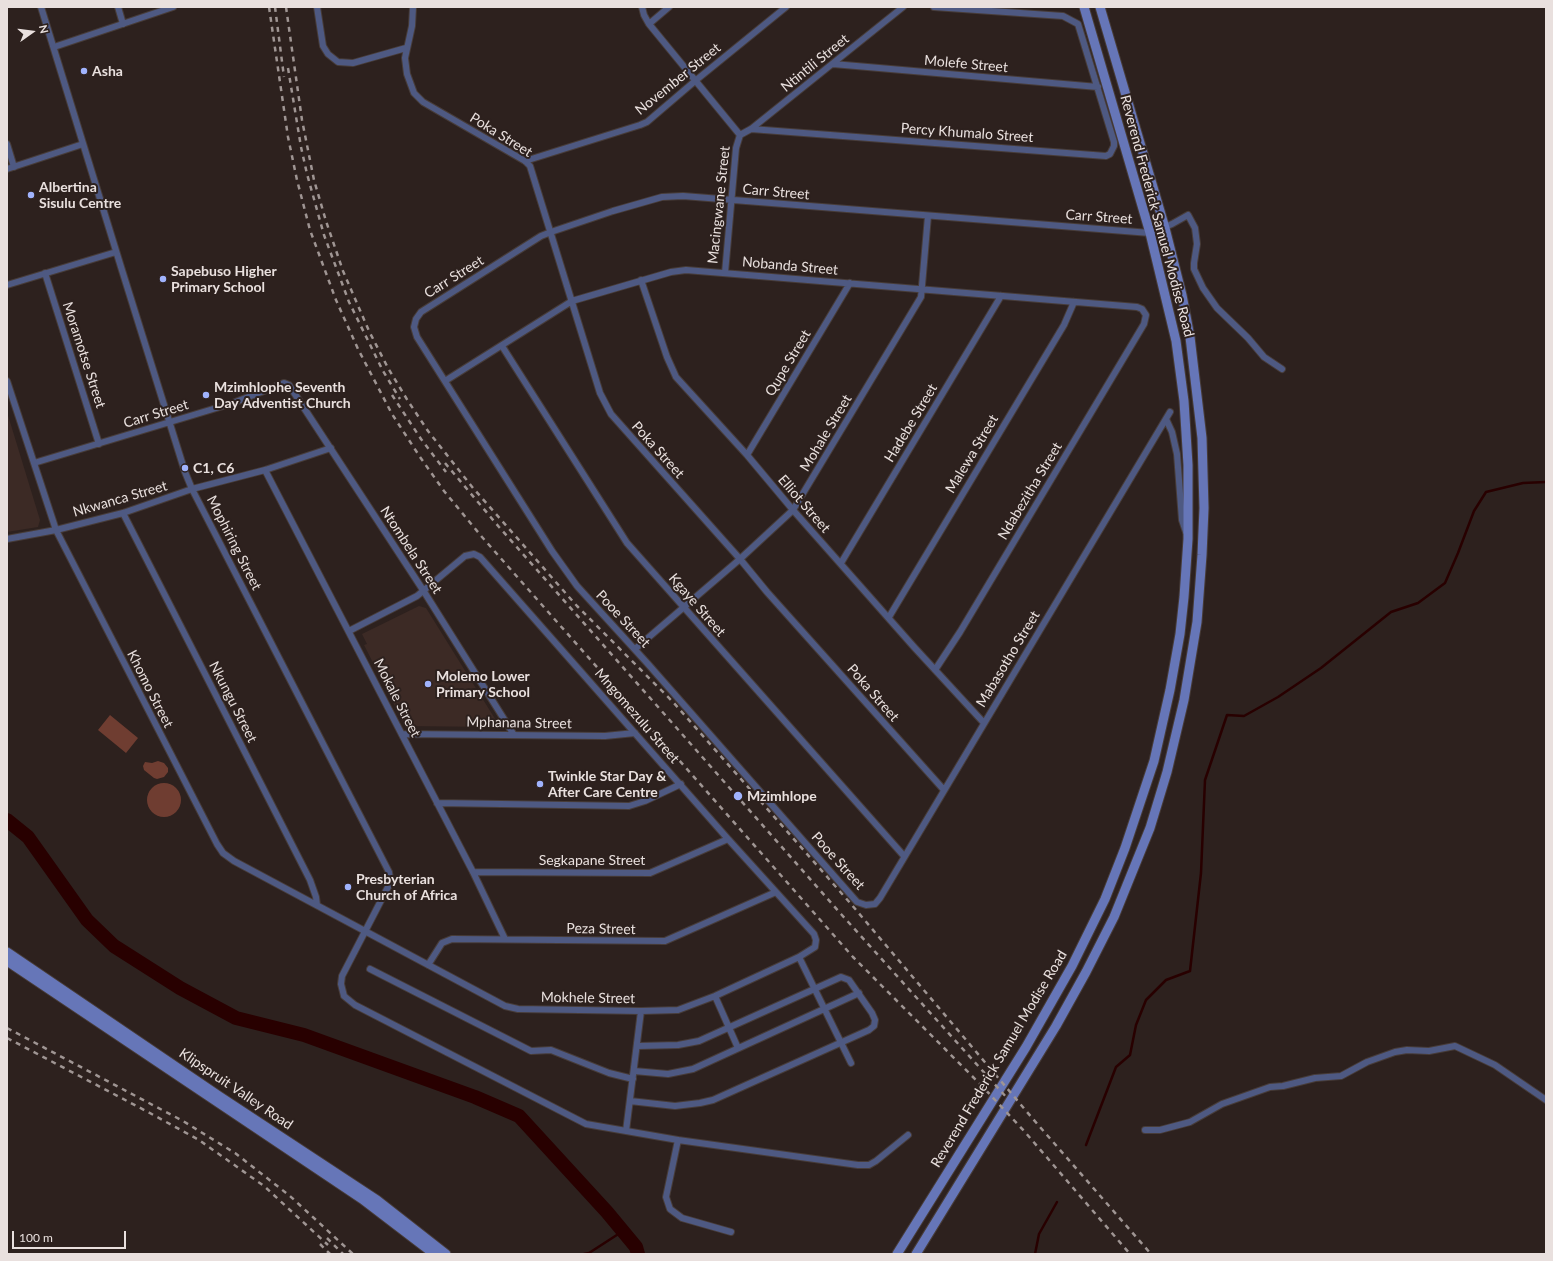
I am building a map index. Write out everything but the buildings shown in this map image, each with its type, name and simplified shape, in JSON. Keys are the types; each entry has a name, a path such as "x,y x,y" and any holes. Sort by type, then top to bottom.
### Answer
{"main road":[{"path":"1081,7 1088,19"},
{"name":"Reverend Frederick Samuel Modise Road","path":"897,1254 1026,1047 1072,966 1105,899 1125,848 1154,760 1169,697 1180,634 1188,539 1188,465 1180,366 1176,341 1150,233 1084,7"},
{"name":"Reverend Frederick Samuel Modise Road","path":"916,1254 1056,1026 1104,937 1125,890 1150,828 1172,749 1184,700 1197,622 1204,508 1202,438 1195,374 1182,295 1165,228 1100,7"},
{"name":"Klipspruit Valley Road","path":"7,952 220,1096 378,1200 446,1254"},
{"name":"Klipspruit Valley Road","path":"7,962 362,1199 434,1254"}],"street":[{"name":"Mophiring Street","path":"41,7 82,144 192,489 390,872 388,887 341,979 341,989 347,999 355,1005 580,1122 590,1125 678,1140 862,1165 872,1164 882,1158 908,1135"},
{"path":"118,7 123,24"},
{"path":"54,47 173,7"},
{"path":"317,7 323,46 328,54 338,62 353,63 406,48 412,26 413,7"},
{"name":"Macingwane Street","path":"642,7 649,24 740,134 736,148 725,273"},
{"path":"649,24 669,7"},
{"name":"November Street","path":"525,161 640,125 655,116 695,81 786,7"},
{"name":"Ntintili Street","path":"740,134 751,129 903,7"},
{"name":"Percy Khumalo Street","path":"751,129 1106,156 1110,154 1113,150 1114,142 1079,26 1063,16 934,7"},
{"name":"Poka Street","path":"406,48 405,58 407,74 414,93 423,102 525,161 532,172 600,393 611,414 740,559 767,592 944,790"},
{"name":"Molefe Street","path":"833,64 1098,87"},
{"path":"7,144 14,166"},
{"path":"7,169 82,144"},
{"name":"Carr Street","path":"416,319 421,312 540,236 613,211 662,197 683,196 1150,233 1165,228 1188,215 1194,228 1197,244 1194,266 1203,288 1217,308 1248,338 1264,357 1282,370"},
{"name":"Mohale Street","path":"635,649 740,559 793,510 921,297 928,216"},
{"path":"7,285 116,252"},
{"name":"Nobanda Street","path":"445,380 502,346 572,301 671,272 686,270 1140,308 1144,310 1146,315 1144,324"},
{"name":"Moramotse Street","path":"45,273 99,444"},
{"name":"Elliot Street","path":"642,280 667,357 676,376 935,670 984,723"},
{"name":"Qupe Street","path":"747,455 850,283"},
{"name":"Hadebe Street","path":"841,563 1001,296"},
{"name":"Malewa Street","path":"889,617 1064,325 1074,302"},
{"name":"Pooe Street","path":"416,319 414,327 417,337 545,539 574,582 860,903"},
{"name":"Ndabezitha Street","path":"935,670 960,632 1144,324"},
{"name":"Kgaye Street","path":"502,346 621,535 904,856"},
{"name":"Khomo Street","path":"7,380 56,530 216,844 223,853 234,861 365,931"},
{"name":"Carr Street","path":"34,463 232,403 284,383"},
{"name":"Ntombela Street","path":"284,383 291,386 423,590 514,735"},
{"name":"Mabasotho Street","path":"860,903 868,905 877,902 1170,412"},
{"path":"1166,419 1172,432 1176,447 1182,520 1188,539"},
{"name":"Nkwanca Street","path":"7,539 56,530 123,513 192,489 265,470 330,448"},
{"name":"Mokale Street","path":"265,470 473,872 505,940"},
{"name":"Nkungu Street","path":"123,513 314,888 317,905"},
{"name":"Mngomezulu Street","path":"423,590 465,556 471,554 480,557 728,839 814,934 816,940 815,947"},
{"path":"349,631 415,597 423,590"},
{"name":"Mphanana Street","path":"402,734 606,736 635,733"},
{"path":"437,802 629,806 645,801 681,784"},
{"name":"Segkapane Street","path":"473,872 650,873 728,839"},
{"name":"Peza Street","path":"428,965 442,943 456,938 505,940 665,941 776,892"},
{"name":"Mokhele Street","path":"365,931 511,1008 542,1010 678,1010 715,996 799,957 815,947"},
{"path":"799,957 851,1063"},
{"path":"370,969 531,1050 551,1050 609,1073 632,1079"},
{"path":"630,1101 675,1106 700,1104 869,1030 874,1026 875,1020 872,1013 849,980 841,977 694,1043 654,1047 638,1046"},
{"path":"634,1071 668,1074 678,1073 693,1068 859,993"},
{"path":"715,996 738,1048"},
{"path":"626,1131 632,1079 638,1046 641,1011"},
{"path":"1145,1130 1160,1130 1190,1122 1222,1104 1270,1087 1283,1086 1314,1078 1341,1076 1367,1062 1395,1052 1407,1050 1429,1051 1455,1046 1495,1065 1546,1100"},
{"path":"678,1140 666,1198 669,1206 682,1218 731,1232"}],"shaded area":[{"path":"7,412 40,520 38,527 7,532"},
{"name":"Molemo Lower Primary School","path":"419,606 426,608 497,722 494,727 405,726 364,645 367,644 362,634"},
{"path":"110,715 138,738 126,753 98,730"},
{"path":"158,761 164,763 168,768 168,772 164,777 157,779 144,770 143,766 145,762 152,763"},
{"path":"161,783 167,783 171,784 178,790 181,800 180,807 174,814 167,817 161,817 157,816 150,810 147,803 147,797 148,793 154,786"}],"waterway":[{"path":"1086,1145 1116,1067 1130,1055 1136,1025 1146,1000 1166,980 1190,971 1201,873 1205,780 1227,715 1244,716 1278,697 1321,668 1391,612 1418,603 1445,583 1474,511 1486,492 1523,483 1546,482"},
{"path":"7,820 28,837 87,920 114,946 180,988 236,1018 304,1035 475,1097 519,1116 607,1212 636,1247 638,1254"},
{"path":"1035,1254 1039,1234 1057,1202"},
{"path":"584,1254 589,1253 623,1231"}],"railway":[{"path":"269,7 288,137 310,230 336,300 358,349 392,414 420,457 444,491 482,537 853,957 982,1086 1025,1132 1130,1254"},
{"path":"275,7 284,77"},
{"path":"286,7 302,120 314,180 326,221 343,271 369,331 388,368 428,431 473,488 577,606 673,702 851,904 1033,1119 1151,1254"},
{"path":"288,68 301,147 324,235 349,302 383,371 400,399"},
{"path":"392,395 421,439 446,472"},
{"path":"445,463 499,527 841,914 1008,1099"},
{"path":"7,1028 183,1121 235,1153 290,1196 353,1254"},
{"path":"7,1038 199,1140 264,1186 328,1245"},
{"path":"327,1238 343,1254"},
{"path":"320,1244 330,1254"}],"place":[{"name":"Asha","path":"84,71"},
{"name":"Albertina Sisulu Centre","path":"31,195"},
{"name":"Sapebuso Higher Primary School","path":"163,279"},
{"name":"Mzimhlophe Seventh Day Adventist Church","path":"206,395"},
{"name":"C1, C6","path":"185,468"},
{"name":"Molemo Lower Primary School","path":"428,684"},
{"name":"Twinkle Star Day & After Care Centre","path":"540,784"},
{"name":"Mzimhlope","path":"738,796"},
{"name":"Presbyterian Church of Africa","path":"348,887"}]}
